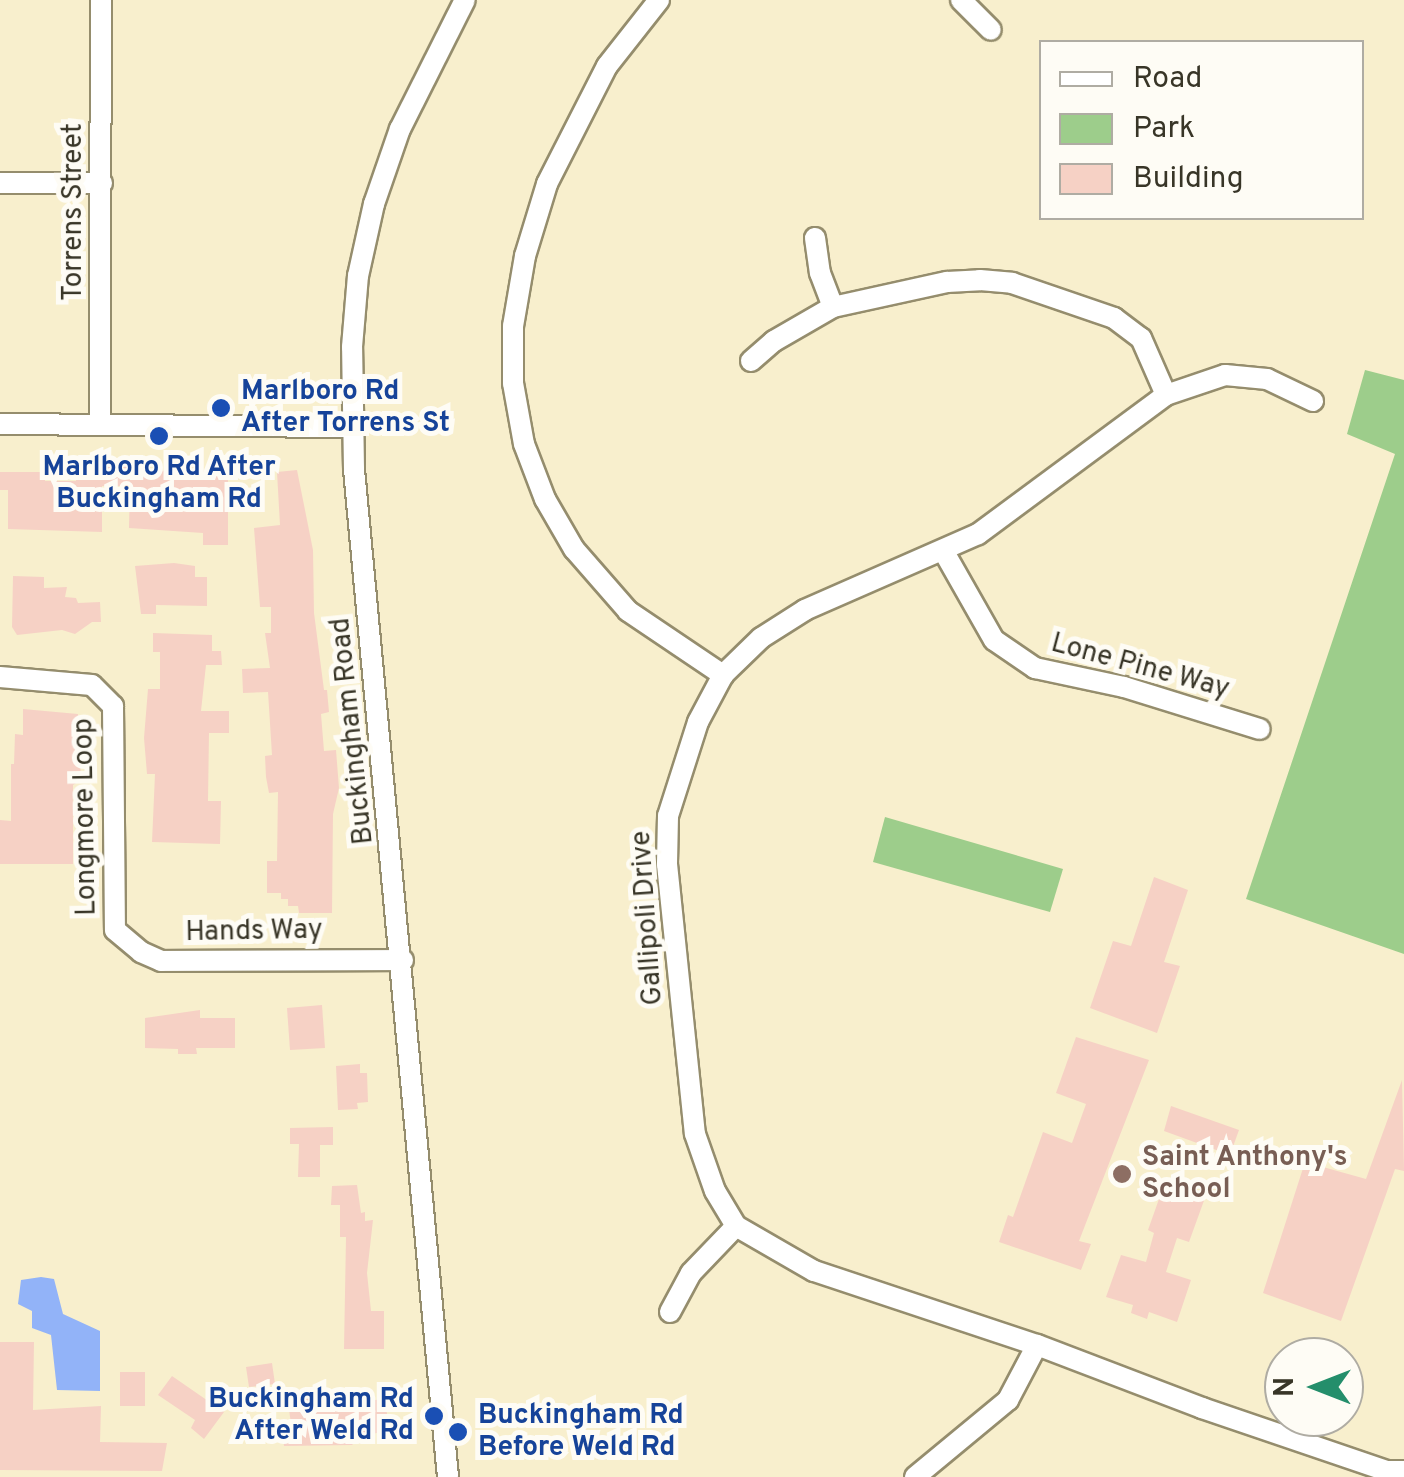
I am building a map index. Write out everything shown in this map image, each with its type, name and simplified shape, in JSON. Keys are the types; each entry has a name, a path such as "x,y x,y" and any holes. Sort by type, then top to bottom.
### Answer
{"street":[{"name":"Torrens Street","path":"100,424 101,0"},
{"name":"Buckingham Road","path":"448,1477 352,427 358,276 374,204 400,130 465,0"},
{"path":"660,0 607,66 547,184 524,256 513,326 512,382 524,444 545,499 574,549 628,611 723,675"},
{"path":"961,0 991,30"},
{"path":"0,183 102,183"},
{"path":"815,238 820,273 833,307"},
{"path":"752,361 774,341 833,307 948,282 1012,284 1114,318 1140,338 1166,395"},
{"name":"Gallipoli Drive","path":"736,1226 715,1191 695,1134 668,864 668,816 678,775 723,675 761,638 804,610 944,552 1006,515 1166,395 1225,375 1267,379 1313,401"},
{"path":"0,424 352,427"},
{"name":"Lone Pine Way","path":"944,552 994,640 1034,668 1124,688 1260,729"},
{"name":"Longmore Loop","path":"0,678 92,685 113,706 116,930"},
{"name":"Hands Way","path":"116,930 141,952 161,961 402,960"},
{"path":"670,1312 692,1273 736,1226 814,1271 1037,1345 1386,1470 1404,1472"},
{"path":"915,1477 1008,1400 1037,1345"},
{"path":"1310,1444 1368,1477"}],"green space":[{"path":"1365,370 1404,380 1404,954 1246,899 1395,454 1347,434"},
{"path":"885,817 1063,869 1050,912 873,862"}],"water":[{"path":"54,1279 63,1314 100,1331 100,1391 57,1390 51,1335 32,1328 32,1311 18,1304 21,1280"}],"building":[{"path":"145,466 146,472 171,470 170,473 228,476 228,545 203,545 203,533 129,528 130,486 102,486 102,532 8,529 8,490 0,490 0,472 45,472 45,481 76,481 76,469"},
{"path":"297,470 313,550 314,613 327,690 329,712 321,714 324,751 336,750 339,788 333,814 332,913 299,913 298,906 288,906 288,899 281,899 281,893 267,893 267,861 277,861 278,792 269,793 266,777 265,756 272,755 268,692 243,693 242,669 270,668 265,633 271,633 271,607 260,607 254,528 280,525 277,472"},
{"path":"135,566 195,566 195,577 207,577 207,606 156,605 156,614 141,614"},
{"path":"13,576 44,577 44,588 67,587 65,597 76,598 78,603 100,602 101,622 92,622 75,634 62,630 17,635 12,627"},
{"path":"153,633 212,635 212,651 221,651 222,665 206,665 201,711 229,711 229,733 209,733 208,801 221,801 220,844 152,842 155,774 147,774 144,738 148,689 160,689 160,652 153,652"},
{"path":"23,709 78,714 81,780 73,785 73,864 0,864 0,820 11,821 11,764 15,734 23,735"},
{"path":"1154,877 1188,890 1164,962 1180,966 1157,1033 1090,1008 1113,941 1131,946"},
{"path":"322,1005 325,1048 290,1050 287,1008"},
{"path":"200,1010 200,1018 235,1018 235,1048 196,1048 197,1054 178,1054 178,1049 145,1048 145,1018"},
{"path":"1076,1037 1149,1060 1079,1241 1091,1244 1081,1270 999,1242 1008,1215 1013,1217 1043,1132 1072,1143 1086,1104 1056,1093"},
{"path":"360,1064 360,1073 367,1073 368,1102 357,1103 358,1109 338,1110 336,1066"},
{"path":"1402,1080 1404,1171 1395,1169 1341,1321 1263,1293 1305,1162 1366,1179"},
{"path":"1171,1106 1239,1130 1230,1155 1164,1131"},
{"path":"333,1127 333,1145 320,1145 320,1177 298,1177 299,1144 290,1144 290,1128"},
{"path":"1165,1182 1206,1195 1189,1242 1177,1238 1166,1272 1191,1280 1177,1322 1149,1312 1147,1319 1131,1313 1133,1305 1106,1297 1121,1255 1146,1262 1154,1233 1148,1230"},
{"path":"357,1185 361,1213 365,1212 365,1221 373,1220 367,1273 371,1311 384,1311 384,1349 344,1349 346,1237 340,1237 340,1205 331,1205 332,1186"},
{"path":"0,1342 34,1342 33,1410 101,1406 100,1442 167,1443 162,1471 0,1470"},
{"path":"272,1363 275,1384 249,1387 246,1367"},
{"path":"120,1372 145,1372 145,1406 120,1406"},
{"path":"172,1376 224,1412 204,1439 191,1428 195,1420 158,1395"},
{"path":"322,1390 325,1411 385,1398 389,1430 360,1437 352,1445 284,1446 281,1426 291,1424 287,1395"}],"place":[{"name":"Marlboro Rd After Torrens St","path":"221,408"},
{"name":"Marlboro Rd After Buckingham Rd","path":"159,436"},
{"name":"Saint Anthony's School","path":"1122,1174"},
{"name":"Buckingham Rd After Weld Rd","path":"434,1416"},
{"name":"Buckingham Rd Before Weld Rd","path":"458,1432"}]}
